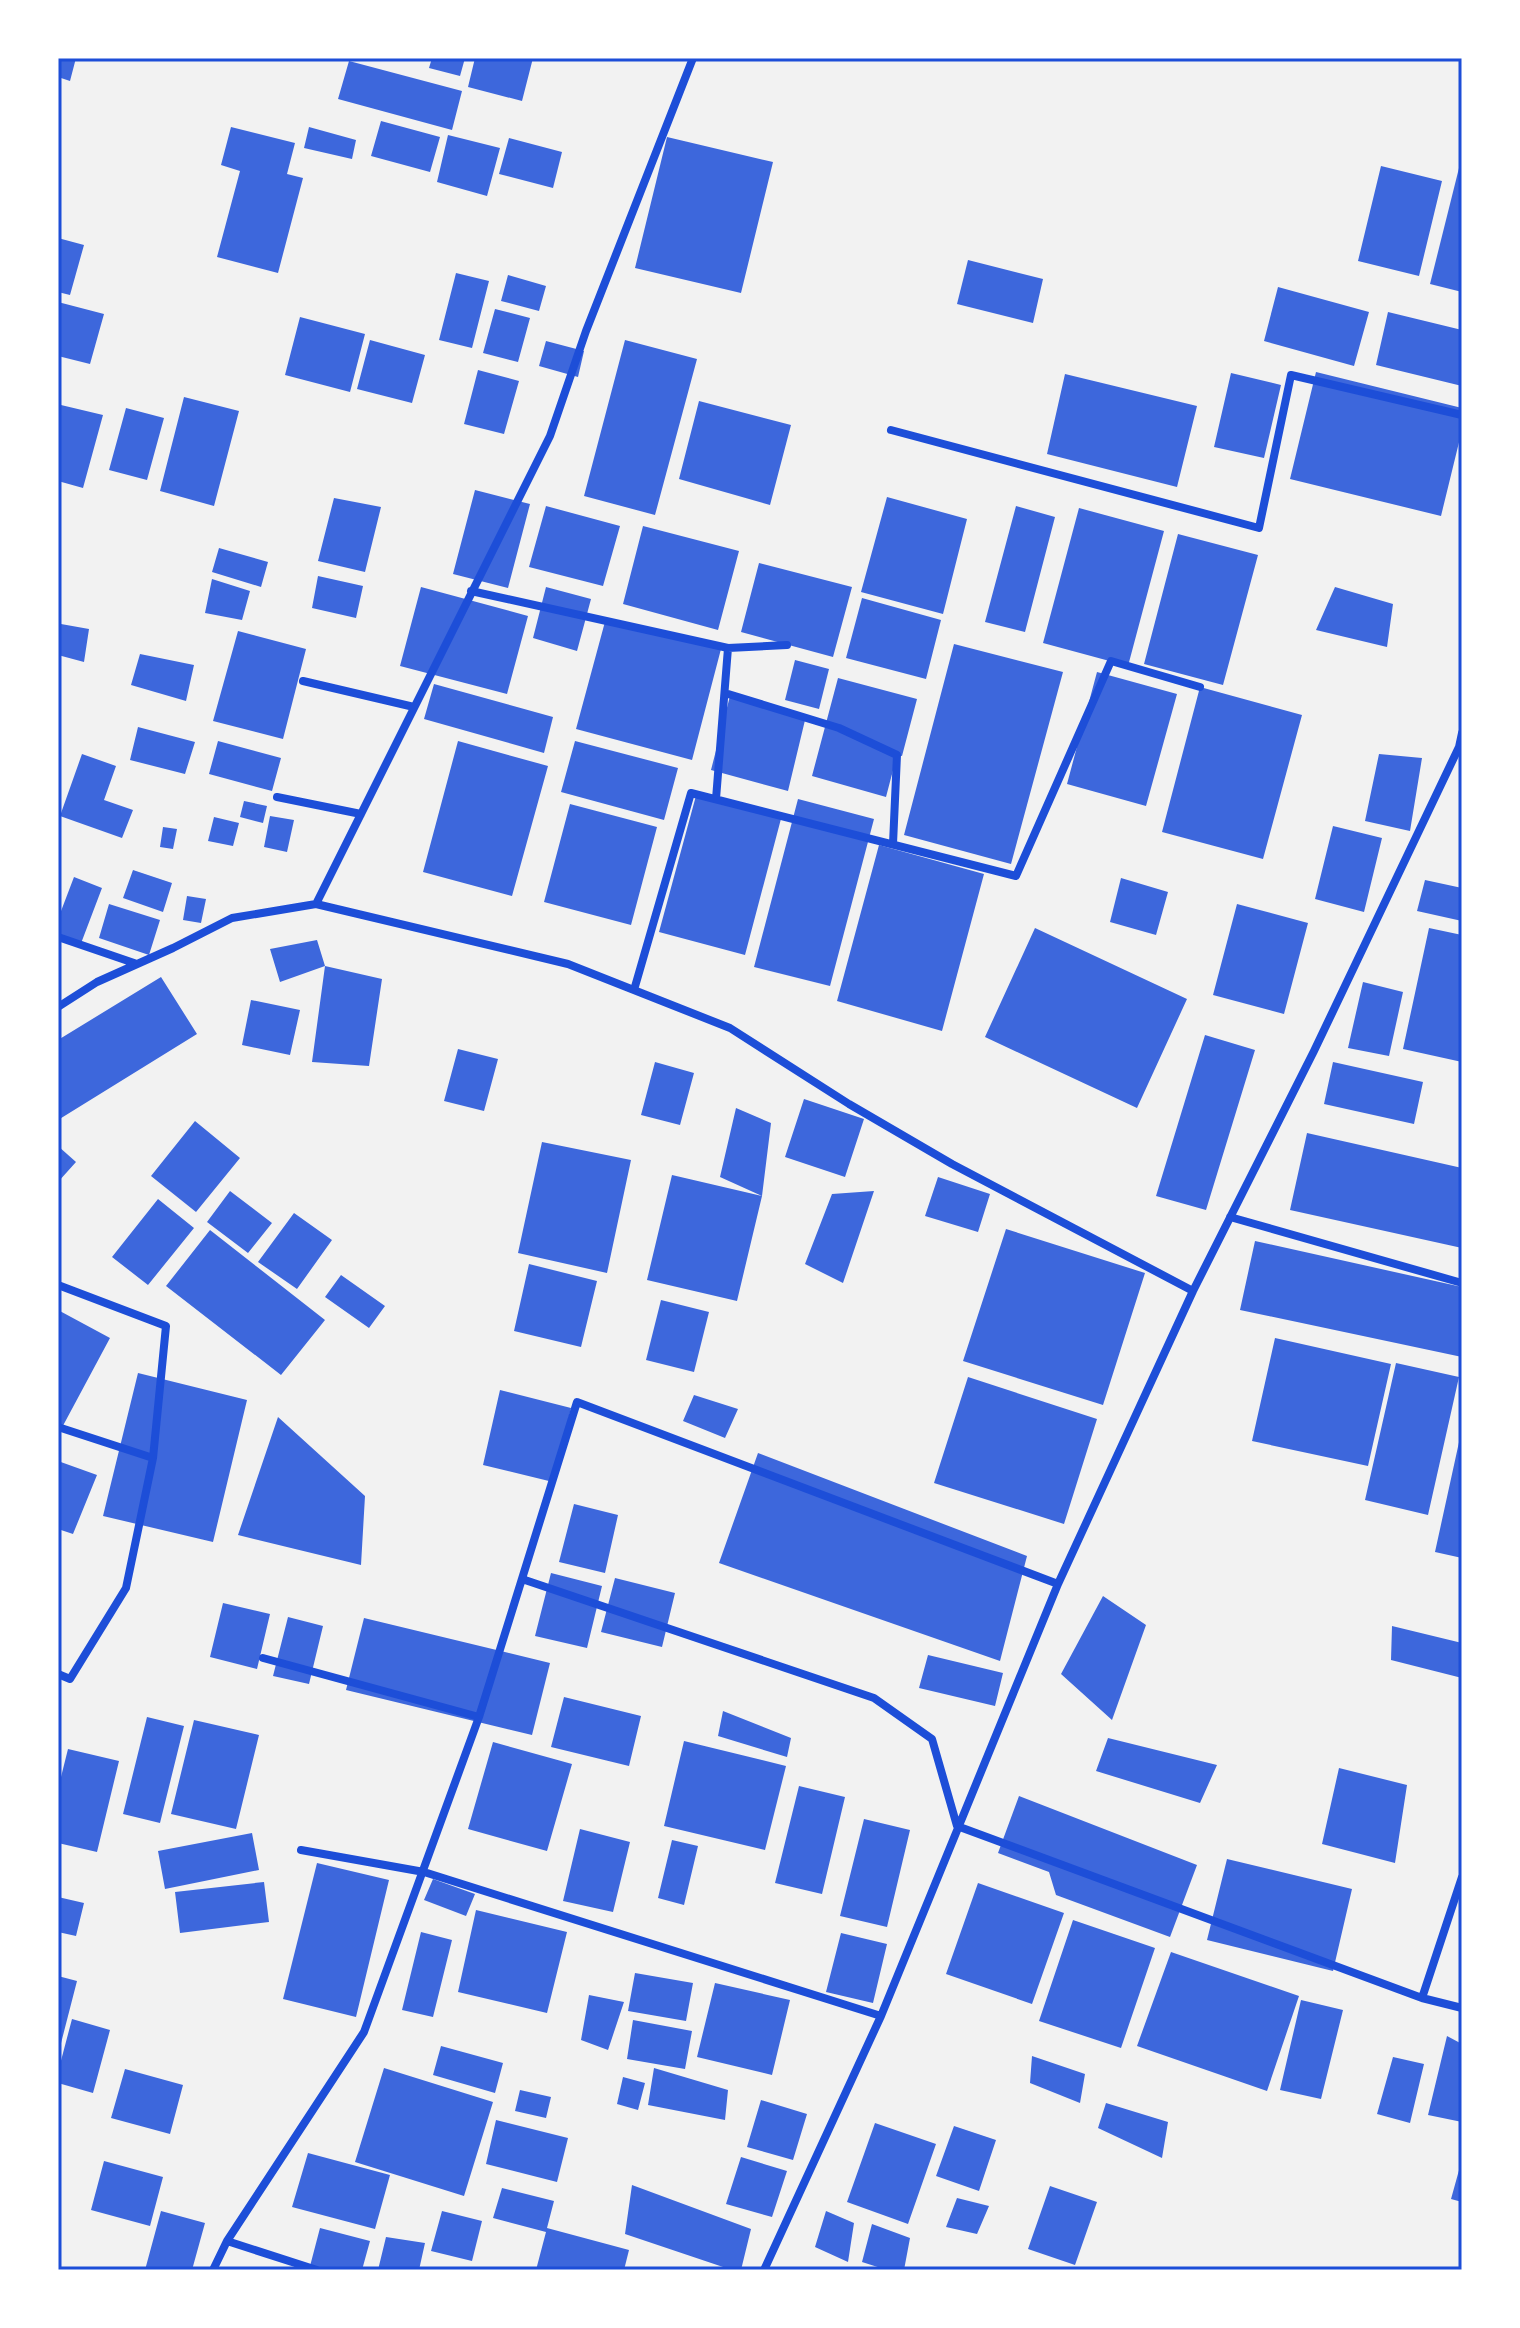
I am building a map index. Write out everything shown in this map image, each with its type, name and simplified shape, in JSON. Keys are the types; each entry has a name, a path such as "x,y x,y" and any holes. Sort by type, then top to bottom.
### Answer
{"street":[{"path":"316,904 550,436 586,331 693,58"},
{"path":"891,430 1259,528 1291,375 1462,415"},
{"path":"471,591 728,648 787,645"},
{"path":"716,799 728,648"},
{"path":"634,990 691,793 1016,876 1111,661 1200,687"},
{"path":"303,681 414,707"},
{"path":"725,693 839,728 897,755 893,844"},
{"path":"764,2270 881,2016 1058,1584 1193,1291 1314,1051 1459,747 1462,733"},
{"path":"277,797 361,814"},
{"path":"58,1007 97,982 232,918 316,904 568,964 730,1028 849,1104 952,1164 1193,1291"},
{"path":"58,937 137,965"},
{"path":"1230,1217 1462,1283"},
{"path":"58,1285 166,1326 153,1458 126,1588 70,1679 58,1674"},
{"path":"213,2270 227,2241 364,2032 479,1717 577,1402 1058,1584"},
{"path":"58,1427 153,1458"},
{"path":"522,1579 874,1698 932,1739 957,1826"},
{"path":"263,1658 479,1717"},
{"path":"957,1826 1422,1998 1462,2008"},
{"path":"301,1850 424,1872 881,2016"},
{"path":"1422,1998 1462,1877"},
{"path":"227,2241 317,2270"}],"building":[{"path":"58,58 76,58 70,81 58,77"},
{"path":"432,58 465,58 460,76 429,68"},
{"path":"475,58 533,58 522,101 468,87"},
{"path":"349,61 462,91 452,130 338,99"},
{"path":"381,121 440,137 430,172 371,156"},
{"path":"231,127 295,143 287,174 303,178 278,273 217,257 240,171 221,165"},
{"path":"309,127 356,140 352,159 304,148"},
{"path":"448,135 500,148 487,196 437,182"},
{"path":"667,137 773,162 741,293 635,268"},
{"path":"509,138 562,152 553,188 499,174"},
{"path":"1462,161 1462,292 1430,284"},
{"path":"1381,166 1442,181 1419,276 1358,261"},
{"path":"58,238 84,245 70,295 58,292"},
{"path":"968,260 1043,279 1033,323 957,304"},
{"path":"456,273 489,281 472,348 439,340"},
{"path":"508,275 546,286 539,311 501,301"},
{"path":"1278,287 1369,312 1354,366 1264,341"},
{"path":"58,302 104,314 90,364 58,356"},
{"path":"495,309 530,318 518,362 483,353"},
{"path":"1388,312 1462,330 1462,386 1376,365"},
{"path":"300,317 365,334 350,392 285,375"},
{"path":"370,340 425,355 412,403 357,389"},
{"path":"625,340 697,359 655,515 584,496"},
{"path":"546,341 584,351 578,377 539,366"},
{"path":"478,370 519,381 504,434 464,424"},
{"path":"1316,372 1462,408 1462,430 1441,516 1290,479"},
{"path":"1231,373 1281,385 1264,458 1214,447"},
{"path":"1065,374 1197,406 1177,487 1047,454"},
{"path":"184,397 239,411 214,506 160,491"},
{"path":"699,401 791,425 770,505 679,479"},
{"path":"61,405 103,415 83,488 58,481 58,416"},
{"path":"126,408 164,418 147,480 109,470"},
{"path":"475,490 530,504 508,588 453,574"},
{"path":"887,497 967,519 943,614 861,592"},
{"path":"334,498 381,507 365,572 318,561"},
{"path":"546,506 620,526 603,586 529,567"},
{"path":"1016,506 1055,517 1025,632 985,622"},
{"path":"1079,508 1164,531 1128,666 1043,643"},
{"path":"643,526 739,551 718,630 623,604"},
{"path":"1178,534 1258,555 1223,685 1144,664"},
{"path":"219,548 268,562 261,587 212,572"},
{"path":"759,563 852,587 833,657 741,632"},
{"path":"318,576 363,586 356,618 312,608"},
{"path":"212,579 250,591 242,620 205,613"},
{"path":"421,587 528,616 507,694 400,666"},
{"path":"546,587 591,599 577,651 533,638"},
{"path":"1335,587 1393,604 1387,647 1316,630"},
{"path":"862,598 941,620 926,679 846,658"},
{"path":"606,618 721,649 692,760 576,729"},
{"path":"61,624 89,629 84,662 58,655"},
{"path":"238,631 306,649 283,739 213,721"},
{"path":"954,644 1063,672 1011,864 904,835"},
{"path":"140,654 194,665 186,701 131,685"},
{"path":"795,660 829,669 819,709 785,700"},
{"path":"1097,672 1177,694 1146,806 1067,784"},
{"path":"838,678 917,699 902,756 897,755 886,797 812,776"},
{"path":"434,684 553,717 544,753 424,719"},
{"path":"1200,687 1302,715 1263,859 1162,832"},
{"path":"730,696 806,716 788,791 711,770"},
{"path":"138,727 195,742 185,774 130,760"},
{"path":"218,741 281,758 272,791 209,774"},
{"path":"458,741 548,766 512,896 423,872"},
{"path":"575,741 678,768 664,820 561,792"},
{"path":"82,754 116,766 104,800 133,810 122,838 60,816"},
{"path":"1379,754 1422,758 1410,831 1365,821"},
{"path":"697,792 782,815 745,955 659,932"},
{"path":"798,799 874,819 830,986 754,967"},
{"path":"244,801 267,806 263,823 240,817"},
{"path":"570,804 657,827 631,925 544,902"},
{"path":"270,816 294,820 287,852 264,847"},
{"path":"214,817 239,823 233,846 208,841"},
{"path":"1333,826 1382,838 1364,912 1315,899"},
{"path":"163,827 177,829 173,849 160,847"},
{"path":"879,845 984,874 942,1031 837,1001"},
{"path":"133,870 172,883 163,912 123,898"},
{"path":"74,877 102,888 80,946 58,937 58,919"},
{"path":"1121,878 1168,892 1156,935 1110,922"},
{"path":"1425,880 1462,888 1462,921 1417,911"},
{"path":"187,896 206,899 201,923 183,920"},
{"path":"109,904 160,920 149,955 99,938"},
{"path":"1237,904 1308,923 1284,1014 1213,995"},
{"path":"1035,928 1187,999 1137,1108 985,1037"},
{"path":"1429,928 1462,935 1462,1062 1403,1049"},
{"path":"317,940 325,966 280,982 270,949"},
{"path":"325,966 382,979 369,1066 312,1062"},
{"path":"161,977 197,1034 58,1120 58,1040"},
{"path":"1363,982 1403,992 1389,1056 1348,1048"},
{"path":"251,1000 300,1010 290,1055 242,1045"},
{"path":"1205,1035 1255,1050 1206,1210 1156,1196"},
{"path":"458,1049 498,1059 484,1111 444,1101"},
{"path":"655,1062 694,1073 680,1125 641,1115"},
{"path":"1333,1062 1423,1082 1414,1124 1324,1104"},
{"path":"804,1099 864,1119 845,1177 785,1157"},
{"path":"736,1108 771,1123 762,1196 720,1177"},
{"path":"195,1121 240,1158 196,1212 151,1176"},
{"path":"1307,1133 1462,1168 1462,1248 1290,1210"},
{"path":"542,1142 631,1160 607,1273 518,1253"},
{"path":"58,1146 76,1162 58,1182"},
{"path":"672,1175 762,1196 737,1301 647,1280"},
{"path":"938,1177 990,1194 978,1232 925,1216"},
{"path":"230,1191 272,1223 248,1253 207,1222"},
{"path":"874,1191 843,1283 805,1264 832,1194"},
{"path":"158,1199 194,1228 148,1285 112,1257"},
{"path":"294,1213 332,1240 297,1289 258,1262"},
{"path":"1006,1229 1145,1273 1103,1405 963,1361"},
{"path":"210,1230 325,1320 281,1375 166,1286"},
{"path":"1255,1241 1462,1287 1462,1357 1240,1310"},
{"path":"529,1264 597,1281 581,1347 514,1331"},
{"path":"341,1275 385,1306 369,1328 325,1297"},
{"path":"661,1300 709,1312 694,1372 646,1360"},
{"path":"58,1310 110,1338 58,1435"},
{"path":"1275,1338 1391,1364 1368,1466 1252,1441"},
{"path":"1396,1363 1459,1377 1428,1515 1365,1500"},
{"path":"138,1373 247,1400 213,1542 103,1516"},
{"path":"968,1377 1097,1419 1064,1524 934,1483"},
{"path":"500,1390 571,1408 553,1482 483,1465"},
{"path":"694,1395 738,1409 725,1438 683,1421"},
{"path":"278,1417 365,1496 361,1565 238,1535"},
{"path":"1462,1433 1462,1558 1435,1552"},
{"path":"758,1453 1027,1556 1000,1661 719,1563"},
{"path":"58,1461 97,1475 73,1534 58,1529"},
{"path":"574,1504 618,1515 605,1573 559,1562"},
{"path":"551,1573 602,1586 587,1648 535,1636"},
{"path":"615,1578 675,1593 662,1647 601,1632"},
{"path":"1103,1596 1146,1625 1112,1720 1061,1674"},
{"path":"223,1603 270,1614 257,1669 210,1657"},
{"path":"288,1617 323,1626 309,1684 273,1676"},
{"path":"364,1618 550,1663 532,1735 346,1690"},
{"path":"1392,1626 1462,1643 1462,1678 1391,1660"},
{"path":"928,1655 1003,1673 995,1706 919,1688"},
{"path":"564,1697 641,1716 629,1766 551,1747"},
{"path":"723,1711 791,1738 787,1757 718,1736"},
{"path":"147,1717 184,1726 160,1823 123,1814"},
{"path":"194,1720 259,1735 236,1829 171,1814"},
{"path":"1108,1738 1217,1765 1200,1803 1096,1771"},
{"path":"684,1741 786,1766 765,1850 664,1826"},
{"path":"493,1742 572,1764 547,1851 468,1829"},
{"path":"68,1749 119,1761 97,1852 58,1843 58,1789"},
{"path":"1339,1768 1407,1785 1395,1863 1322,1844"},
{"path":"799,1786 845,1797 822,1894 775,1883"},
{"path":"1019,1796 1197,1865 1170,1937 1056,1895 1049,1872 998,1853"},
{"path":"864,1819 910,1830 887,1927 840,1916"},
{"path":"580,1829 630,1842 613,1912 563,1901"},
{"path":"252,1833 259,1870 165,1889 158,1851"},
{"path":"672,1840 698,1846 684,1905 658,1898"},
{"path":"1227,1859 1352,1889 1333,1971 1207,1940"},
{"path":"317,1863 389,1880 356,2017 283,1999"},
{"path":"433,1879 475,1894 466,1916 424,1900"},
{"path":"264,1882 269,1922 180,1933 175,1892"},
{"path":"978,1883 1064,1913 1032,2004 946,1974"},
{"path":"58,1897 84,1903 76,1936 58,1932"},
{"path":"476,1910 567,1932 547,2013 458,1992"},
{"path":"1073,1920 1155,1948 1121,2048 1039,2021"},
{"path":"421,1932 452,1940 433,2017 402,2010"},
{"path":"841,1933 887,1944 873,2003 826,1992"},
{"path":"1171,1952 1299,1996 1267,2091 1137,2046"},
{"path":"635,1973 693,1983 686,2021 628,2011"},
{"path":"58,1976 77,1981 59,2051 58,2051"},
{"path":"715,1983 790,2000 772,2075 697,2057"},
{"path":"589,1995 624,2002 608,2050 581,2040"},
{"path":"1301,2000 1343,2010 1321,2099 1280,2090"},
{"path":"72,2019 110,2030 93,2093 58,2083"},
{"path":"633,2020 692,2031 685,2069 627,2059"},
{"path":"1447,2036 1462,2044 1462,2122 1428,2115"},
{"path":"441,2046 503,2063 495,2093 433,2075"},
{"path":"1032,2056 1085,2074 1080,2103 1030,2083"},
{"path":"1393,2057 1424,2064 1410,2123 1377,2114"},
{"path":"384,2068 493,2102 464,2196 355,2162"},
{"path":"654,2068 728,2090 725,2120 648,2105"},
{"path":"125,2069 183,2085 170,2134 111,2118"},
{"path":"623,2077 645,2083 638,2110 617,2104"},
{"path":"520,2090 551,2097 546,2118 515,2111"},
{"path":"761,2100 807,2114 793,2160 747,2147"},
{"path":"1106,2103 1168,2122 1162,2158 1098,2128"},
{"path":"496,2120 568,2138 557,2182 486,2164"},
{"path":"875,2123 936,2144 908,2224 847,2202"},
{"path":"954,2126 996,2140 979,2191 936,2176"},
{"path":"308,2153 390,2175 375,2229 292,2207"},
{"path":"741,2157 787,2171 772,2217 726,2204"},
{"path":"104,2161 163,2177 150,2226 91,2210"},
{"path":"1462,2163 1462,2202 1451,2199"},
{"path":"632,2185 751,2229 741,2270 732,2270 625,2234"},
{"path":"1050,2186 1097,2202 1075,2265 1028,2249"},
{"path":"502,2188 554,2201 547,2228 629,2250 624,2270 536,2270 546,2232 493,2218"},
{"path":"957,2198 989,2206 977,2234 946,2227"},
{"path":"161,2211 205,2223 192,2270 145,2270"},
{"path":"442,2211 482,2221 472,2261 431,2251"},
{"path":"826,2211 854,2223 848,2262 815,2247"},
{"path":"872,2224 910,2238 904,2270 887,2270 862,2262"},
{"path":"320,2228 370,2241 362,2270 309,2270"},
{"path":"386,2237 425,2243 419,2270 378,2270"}]}
